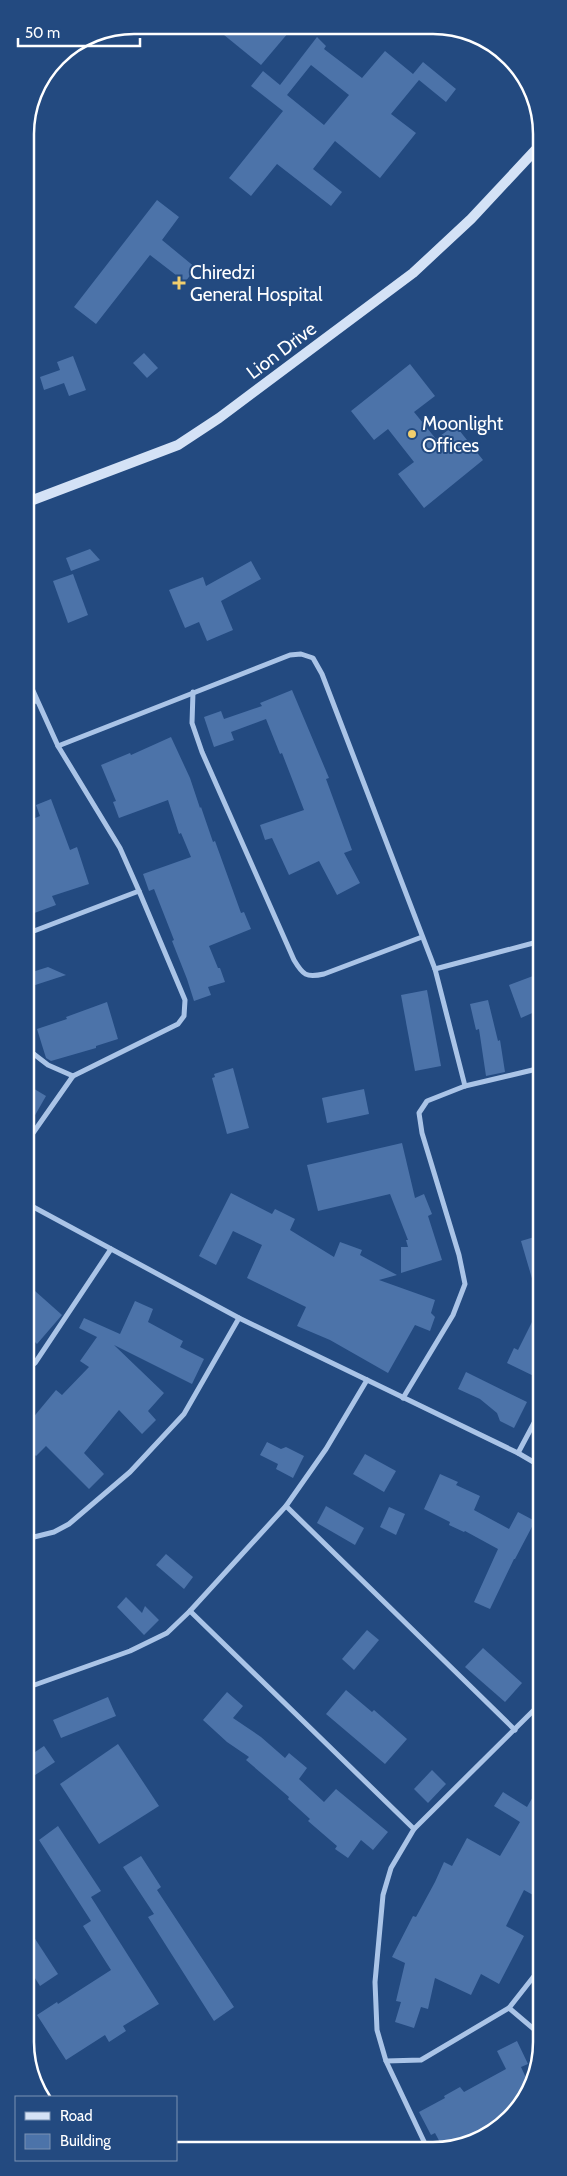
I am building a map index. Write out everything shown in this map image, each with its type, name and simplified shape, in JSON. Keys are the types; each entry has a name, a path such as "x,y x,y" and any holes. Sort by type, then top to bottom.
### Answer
{"street":[{"name":"Lion Drive","path":"34,501 178,445 219,418 413,273 471,219 533,153"},
{"path":"58,746 290,655 301,654 313,658 322,674 436,969 465,1086"},
{"path":"193,692 192,723 202,752 294,960 302,973 312,977 324,974 422,936"},
{"path":"34,696 58,746 120,848 186,1000 184,1016 178,1024 73,1076 34,1132"},
{"path":"34,931 139,890"},
{"path":"436,969 533,943"},
{"path":"34,1054 48,1065 73,1076"},
{"path":"403,1398 454,1315 465,1284 459,1255 422,1133 419,1113 427,1101 465,1086 533,1070"},
{"path":"34,1207 238,1318 533,1462"},
{"path":"34,1364 111,1249"},
{"path":"34,1537 54,1532 69,1524 130,1472 184,1414 238,1318"},
{"path":"34,1683 130,1651 167,1633 190,1611 286,1506 326,1449 367,1380"},
{"path":"518,1453 533,1425"},
{"path":"286,1506 515,1730"},
{"path":"190,1611 414,1829"},
{"path":"424,2142 386,2061 377,2030 375,1982 383,1895 390,1868 414,1829 533,1711"},
{"path":"386,2061 421,2060 509,2008 533,1977"},
{"path":"509,2008 533,2028"}],"building":[{"path":"223,34 287,34 261,65"},
{"path":"317,37 326,46 324,49 362,78 385,51 413,74 423,62 456,89 446,102 419,80 391,114 416,133 380,178 335,141 313,169 342,192 331,206 277,164 251,196 229,178 283,111 251,86 263,71 280,85","holes":["311,65 349,95 324,125 287,95"]},
{"path":"157,200 179,217 162,240 196,268 185,282 150,255 96,324 74,307"},
{"path":"144,353 158,368 147,378 133,363"},
{"path":"73,356 86,390 69,396 64,383 44,390 40,377 60,370 57,362"},
{"name":"Moonlight Offices","path":"410,364 435,396 414,412 436,439 455,425 483,460 424,508 398,474 414,462 388,429 374,440 351,411"},
{"path":"90,549 100,560 71,571 66,558"},
{"path":"251,561 261,579 221,601 233,630 207,641 199,622 185,628 169,590 203,577 206,586"},
{"path":"73,574 88,615 68,623 53,581"},
{"path":"292,690 329,778 326,779 352,850 344,853 360,883 337,895 319,861 289,875 272,838 265,840 260,825 304,810 282,753 280,754 266,719 231,732 234,740 214,747 204,717 221,711 224,719 262,706 260,703"},
{"path":"171,737 190,778 241,913 244,912 251,929 209,946 225,982 208,987 211,995 194,1001 172,941 174,940 154,889 149,891 143,874 191,857 181,833 179,834 168,800 119,818 113,802 116,801 101,765 130,753 131,755"},
{"path":"51,799 70,850 77,847 89,884 52,896 56,905 34,913 34,818 40,816 36,805"},
{"path":"48,967 66,975 34,985 34,971"},
{"path":"533,976 533,1013 521,1018 509,985"},
{"path":"427,990 441,1066 415,1071 401,995"},
{"path":"488,1000 498,1041 500,1040 505,1072 486,1076 479,1029 476,1030 470,1004"},
{"path":"107,1002 118,1039 96,1046 96,1048 51,1061 46,1058 37,1029"},
{"path":"233,1068 249,1128 227,1134 212,1078 215,1077 214,1074"},
{"path":"34,1089 46,1096 34,1117"},
{"path":"364,1089 369,1114 327,1123 322,1098"},
{"path":"402,1143 415,1198 424,1194 432,1214 428,1216 442,1260 401,1273 401,1247 408,1247 406,1240 408,1240 390,1194 318,1211 307,1165"},
{"path":"231,1193 272,1214 275,1209 295,1219 290,1230 334,1257 340,1242 362,1250 360,1255 397,1275 379,1280 435,1300 431,1313 435,1317 430,1331 415,1325 388,1373 330,1340 297,1326 306,1307 247,1278 262,1245 233,1231 216,1265 199,1256"},
{"path":"533,1237 533,1282 521,1241"},
{"path":"34,1290 62,1315 37,1344 34,1341"},
{"path":"135,1301 153,1309 148,1322 183,1341 180,1347 204,1359 192,1384 114,1345 164,1393 148,1411 156,1420 142,1434 119,1410 84,1453 104,1474 89,1489 46,1446 36,1456 34,1454 34,1416 56,1390 62,1395 89,1367 80,1361 97,1337 79,1328 84,1318 120,1334"},
{"path":"533,1320 533,1376 507,1363 514,1348 518,1350"},
{"path":"466,1372 527,1402 514,1428 500,1421 497,1413 480,1399 458,1389"},
{"path":"267,1442 281,1449 286,1447 304,1456 293,1478 276,1469 278,1464 260,1455"},
{"path":"365,1454 396,1471 384,1492 353,1474"},
{"path":"440,1474 458,1482 456,1485 480,1496 474,1510 509,1529 518,1512 533,1520 533,1525 490,1609 474,1602 498,1549 465,1531 449,1525 450,1522 424,1509"},
{"path":"326,1506 364,1528 355,1545 317,1523"},
{"path":"389,1507 405,1514 396,1535 380,1527"},
{"path":"166,1554 193,1577 184,1589 156,1565"},
{"path":"126,1597 142,1613 145,1606 159,1620 144,1635 117,1607"},
{"path":"367,1630 379,1640 354,1670 342,1659"},
{"path":"483,1648 522,1683 505,1702 465,1667"},
{"path":"346,1690 372,1712 374,1710 407,1739 385,1764 326,1714"},
{"path":"227,1692 243,1706 233,1718 261,1737 285,1758 289,1753 307,1768 299,1779 324,1802 336,1789 388,1832 373,1850 361,1840 348,1858 335,1849 337,1846 308,1821 310,1819 288,1799 289,1797 246,1760 249,1757 227,1742 203,1720"},
{"path":"108,1697 116,1716 61,1738 53,1720"},
{"path":"118,1744 159,1806 99,1844 60,1784"},
{"path":"44,1746 55,1762 34,1776 34,1753"},
{"path":"432,1770 446,1784 428,1803 414,1789"},
{"path":"503,1792 527,1807 533,1797 533,1895 524,1890 506,1926 524,1936 499,1984 481,1974 471,1995 435,1978 428,2009 421,2007 414,2028 395,2022 401,2002 396,2001 405,1963 392,1957 413,1916 416,1917 444,1862 452,1866 467,1838 500,1856 520,1822 494,1806"},
{"path":"58,1826 101,1891 91,1897 159,2004 123,2026 126,2031 109,2042 105,2035 66,2060 37,2015 57,2002 58,2004 111,1970 83,1926 91,1921 39,1840"},
{"path":"141,1856 161,1887 157,1890 234,2007 214,2021 148,1917 154,1914 123,1867"},
{"path":"34,1937 58,1974 40,1986 34,1977"},
{"path":"517,2041 528,2064 521,2067 527,2079 520,2092 504,2113 483,2129 459,2139 440,2142 435,2133 431,2135 419,2112 445,2098 444,2096 460,2087 464,2092 506,2069 497,2051"}],"place":[{"name":"Chiredzi General Hospital","path":"179,283"},
{"name":"Moonlight Offices","path":"412,434"}]}
